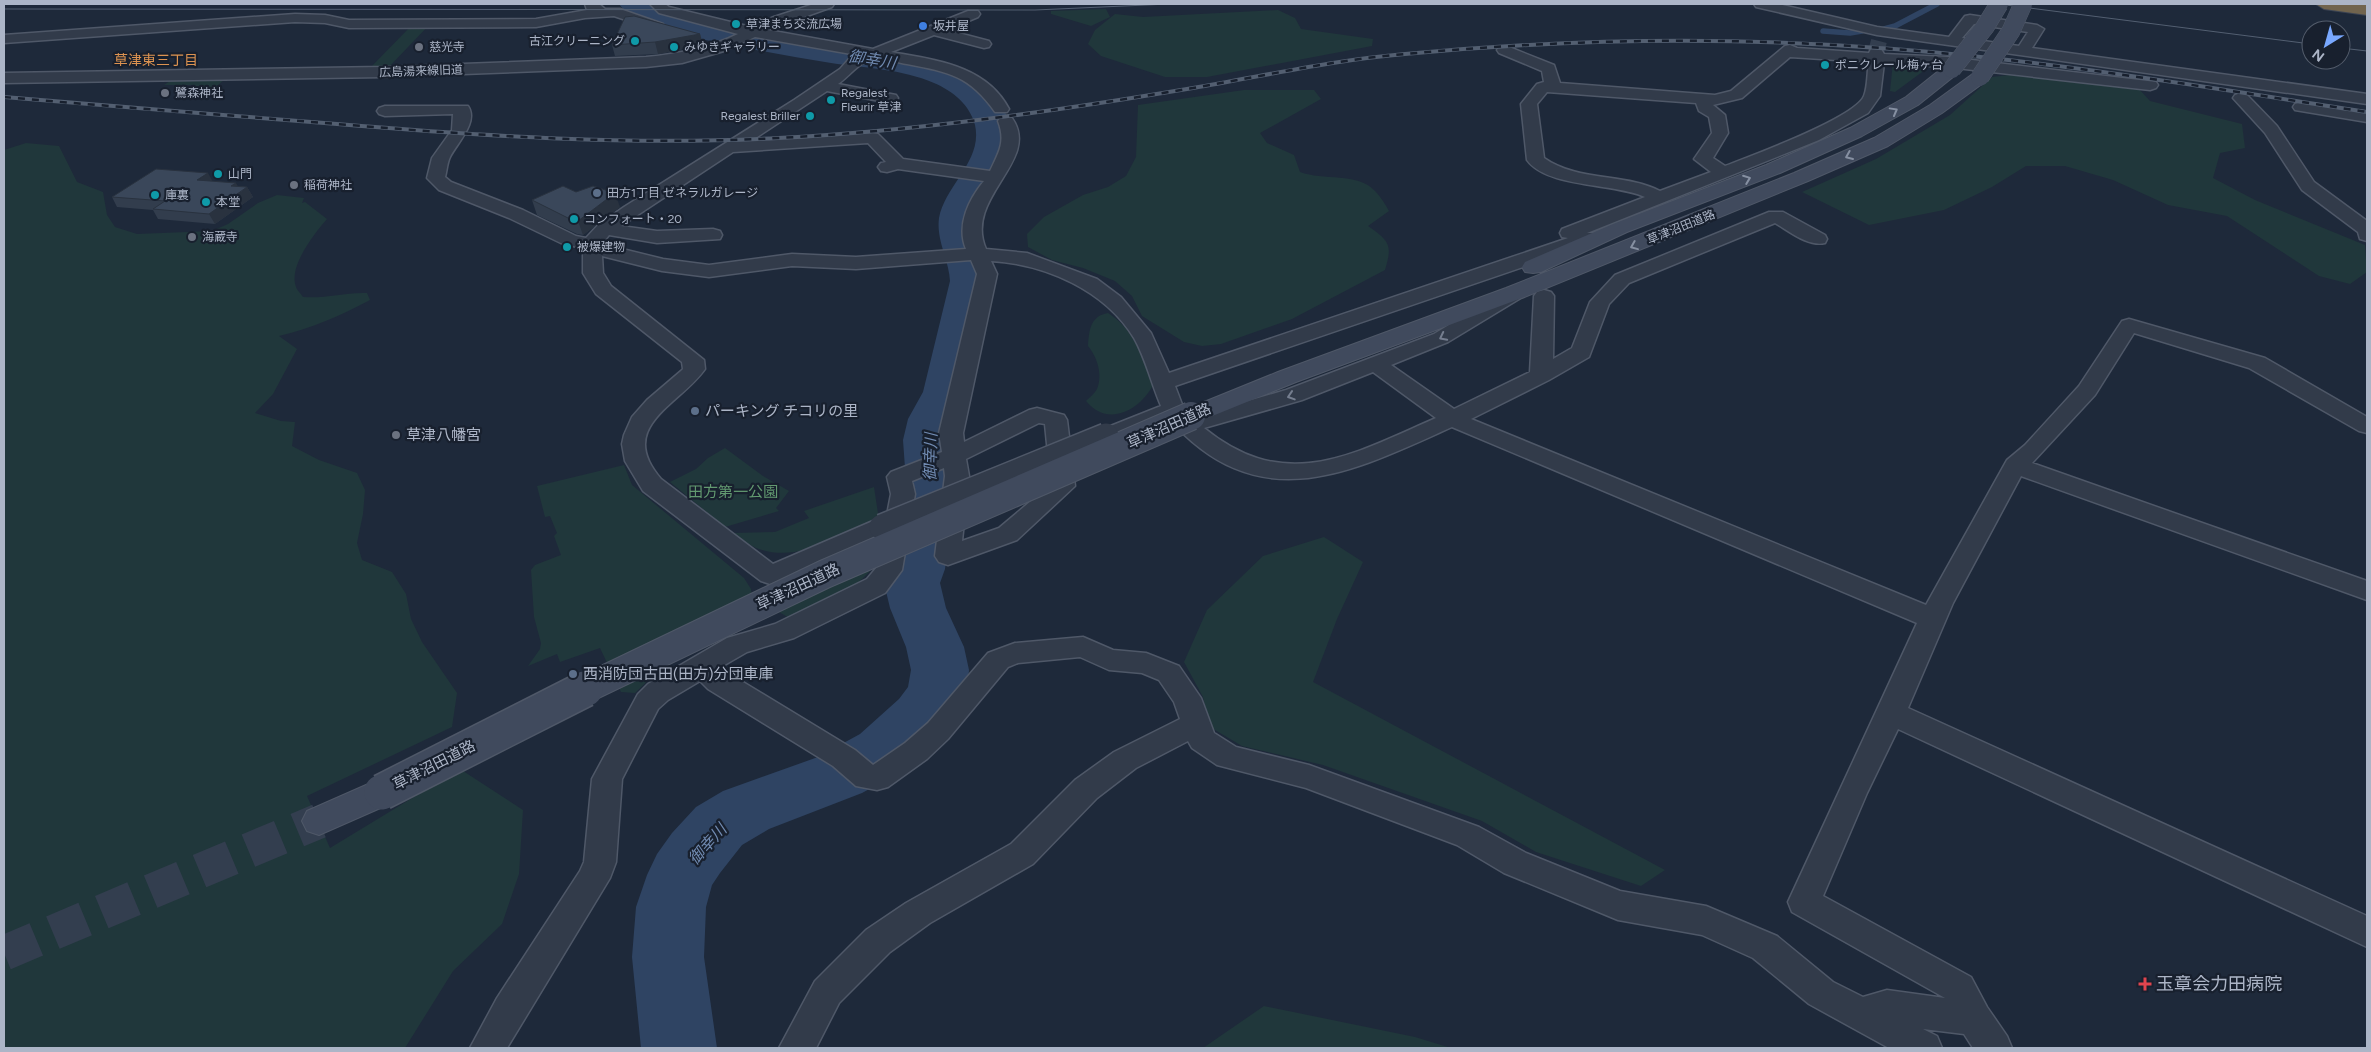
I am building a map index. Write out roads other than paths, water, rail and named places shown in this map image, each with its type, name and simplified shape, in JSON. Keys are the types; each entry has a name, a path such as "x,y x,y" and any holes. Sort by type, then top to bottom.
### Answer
{"highway":[{"path":"2324,4 2367,10"}],"street":[{"path":"657,4 664,10 706,23 750,33 928,63 956,71 989,90 998,100 1012,139 974,211 970,255"},
{"name":"広島湯来線旧道","path":"4,78 426,71 646,62 682,58 729,43 750,33 827,4"},
{"path":"1761,4 1814,16 1877,45 1966,64 2163,87"},
{"path":"1814,16 1829,4"},
{"name":"草津沼田道路","path":"1287,377 1620,228 1773,169 1856,132 1912,101 1952,69 1985,27 1999,4"},
{"name":"草津沼田道路","path":"319,821 382,792 624,670 824,574 1080,466 1188,416 1287,377 1514,293 1711,214 1881,142 1936,109 1980,76 2011,30 2023,4"},
{"path":"4,39 295,18 325,19 349,24 527,23 584,14 597,8 672,30"},
{"path":"488,1048 508,1010 594,878 600,862 607,779 648,702 658,692 736,645 764,623 771,608 773,591 770,575 652,485 640,473 635,458 634,444 642,420 653,407 686,381 694,369 693,360 602,290 593,274 593,247 596,236 692,170 824,86 844,72 843,64 873,55 974,14"},
{"path":"1952,42 1970,19 2037,29 2023,51"},
{"path":"936,30 984,44"},
{"path":"698,37 755,49"},
{"path":"1660,198 1643,191 1564,173 1540,165 1536,160 1528,104 1543,87 1713,98 1736,95 1789,50 1952,42 2367,99"},
{"path":"1526,254 1525,250 1724,173 1813,136 1862,110 1872,96 1877,45"},
{"path":"1504,50 1549,68 1553,88"},
{"path":"412,84 426,71"},
{"path":"824,86 890,98"},
{"path":"2222,95 2270,102"},
{"path":"399,98 385,111 462,109 461,126 458,135 441,158 438,168 436,178 445,186 516,214 570,240 593,247 662,265 709,271 792,260 856,263 970,255 1020,257 1090,283 1103,292 1134,322 1144,336 1164,382 1188,416 1191,429 1214,448 1234,459 1260,468 1295,472 1326,469 1361,459 1452,419 1541,375 1581,352 1600,302 1622,279 1776,216 1818,239"},
{"path":"1713,98 1704,102 1705,108 1717,115 1720,133 1704,159 1724,173"},
{"path":"2241,98 2270,130 2308,186 2367,230 2367,235"},
{"path":"2289,105 2367,117"},
{"path":"730,147 872,138 892,166 992,177"},
{"path":"1164,382 1333,326 1483,272 1620,228"},
{"path":"606,229 657,236 713,235"},
{"path":"736,645 784,631 876,586 889,570 894,549 903,494 899,469 951,457 1037,415 1056,420 1063,486 1008,534 948,556 957,476 951,457 951,433 987,274 984,263 970,255"},
{"path":"770,575 882,527 1106,436 1188,416 1294,395 1442,338 1514,293"},
{"path":"1541,375 1544,339 1544,296"},
{"path":"1994,1048 1974,1019 1959,988 1804,902 1852,793 1891,713 1933,619 2015,465 2033,450 2087,390 2129,325 2257,363 2367,426"},
{"path":"1375,363 1452,419 1933,619"},
{"path":"2015,465 2367,591"},
{"path":"702,666 718,681 855,767 877,778 916,750 938,731 998,660 1015,653 1083,647 1109,660 1146,662 1169,673 1186,698 1202,740 1228,757 1310,777 1468,836 1515,863 1618,904 1706,921 1765,946 1821,994 1924,1048"},
{"path":"1891,713 2367,932"},
{"path":"797,1048 827,992 878,941 918,914 1022,854 1086,789 1125,760 1196,724"},
{"path":"1861,1014 1887,1007 1974,1019"}],"waterway":[{"name":"御幸川","path":"634,4 645,13 666,22 760,42 897,63 945,76 970,91 984,106 992,123 994,133 994,142 987,161 961,208 958,229 968,262 971,281 946,392 932,419 927,440 931,482 918,569 912,583 918,608 935,647 940,670 937,691 921,716 882,752 840,775 746,810 719,826 696,853 681,875 671,907 668,957 679,1048"},
{"path":"1884,29 1895,26 1937,4"},
{"path":"1823,31 1850,33 1862,31"}],"tunnel":[{"path":"1876,52 1879,41"},
{"path":"4,953 319,821"}],"tram line":[{"path":"4,9 1035,10 1169,4"},
{"path":"1998,4 2301,43"},
{"path":"2351,49 2367,51"}],"railway":[{"path":"4,97 502,136 668,141 723,140 830,135 986,119 1142,96 1325,64 1378,57 1466,49 1588,42 1710,41 1833,45 1954,54 2131,76 2367,112"}],"place":[{"name":"草津まち交流広場","path":"736,24"},
{"name":"坂井屋","path":"923,26"},
{"name":"古江クリーニング","path":"635,41"},
{"name":"慈光寺","path":"419,47"},
{"name":"みゆきギャラリー","path":"674,47"},
{"name":"ポニクレール梅ヶ台","path":"1825,65"},
{"name":"鷺森神社","path":"165,93"},
{"name":"Regalest Fleurir 草津","path":"831,100"},
{"name":"Regalest Briller","path":"810,116"},
{"name":"山門","path":"218,174"},
{"name":"稲荷神社","path":"294,185"},
{"name":"田方1丁目 ゼネラルガレージ","path":"597,193"},
{"name":"庫裏","path":"155,195"},
{"name":"本堂","path":"206,202"},
{"name":"コンフォート・20","path":"574,219"},
{"name":"海蔵寺","path":"192,237"},
{"name":"被爆建物","path":"567,247"},
{"name":"パーキング チコリの里","path":"695,411"},
{"name":"草津八幡宮","path":"396,435"},
{"name":"西消防団古田(田方)分団車庫","path":"573,674"},
{"name":"玉章会力田病院","path":"2145,984"}],"district":[{"name":"草津東三丁目","path":"156,60"}],"park label":[{"name":"田方第一公園","path":"733,492"}]}
